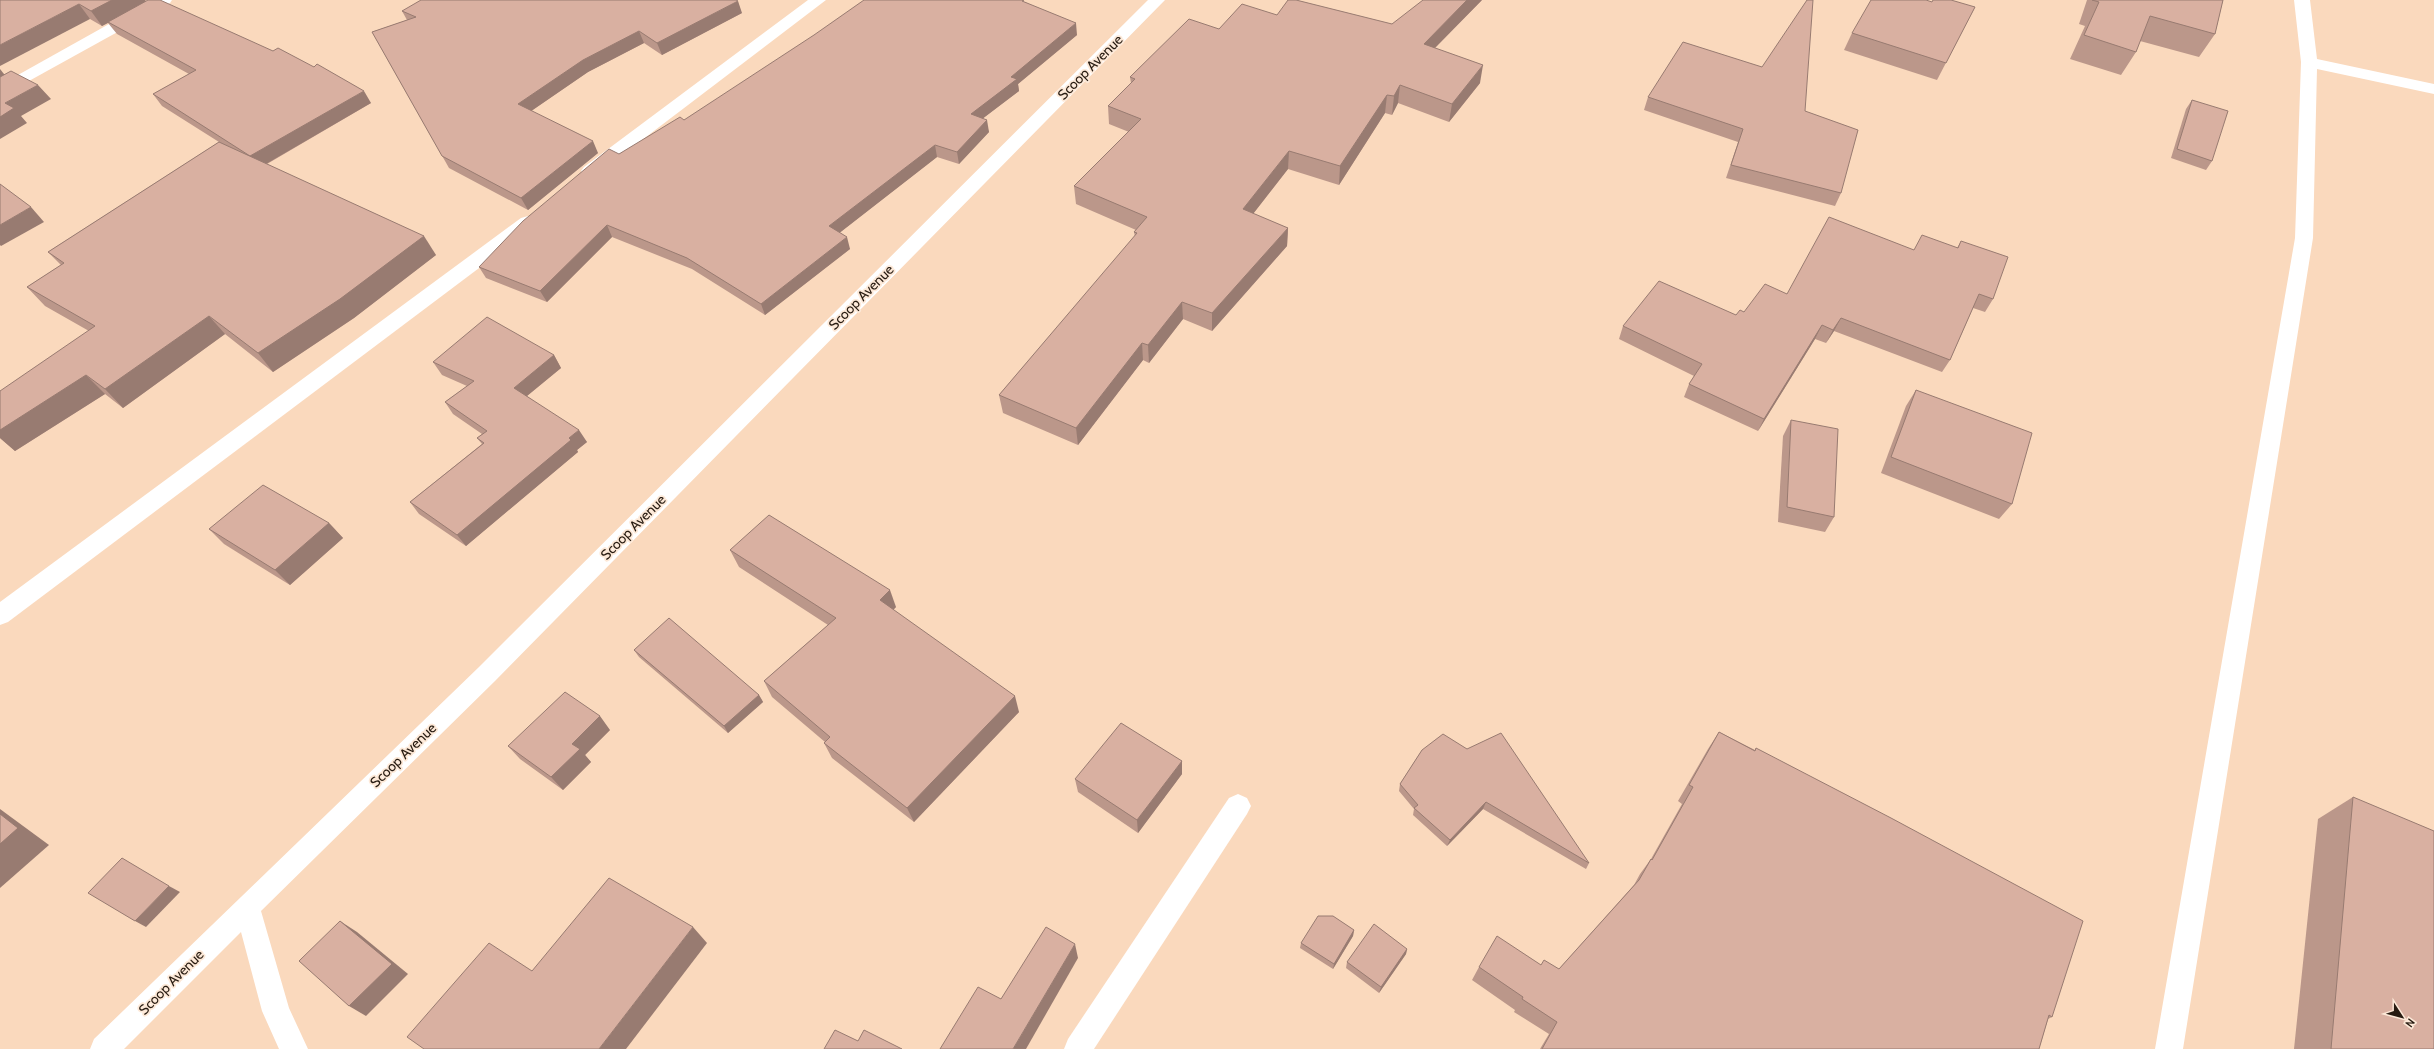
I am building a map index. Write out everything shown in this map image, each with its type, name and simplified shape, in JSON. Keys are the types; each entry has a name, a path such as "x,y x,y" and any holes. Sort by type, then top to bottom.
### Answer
{"street":[{"path":"0,92 164,0"},
{"path":"577,182 617,148 818,0"},
{"name":"Scoop Avenue","path":"104,1049 247,907 487,674 1157,0"},
{"path":"2169,1049 2304,238 2309,62 2302,0"},
{"path":"2309,62 2434,89"},
{"path":"0,615 542,211"},
{"path":"1078,1049 1238,806"},
{"path":"247,907 276,1011 294,1049"}],"building":[{"path":"0,0 112,0 91,11 79,4 0,45"},
{"path":"148,0 160,0 273,51 278,48 314,67 317,64 364,91 250,156 153,94 196,70 108,22"},
{"path":"421,0 738,1 657,43 639,31 583,60 518,104 593,141 521,198 442,156 372,32 416,17 402,11"},
{"path":"864,0 1024,0 1022,1 1076,23 1011,77 1017,79 971,114 987,120 957,152 935,145 829,226 847,237 761,304 687,258 607,225 540,291 479,267 523,221 609,149 619,154 680,117 684,120 814,35"},
{"path":"1288,0 1296,0 1392,24 1423,0 1467,0 1424,44 1483,65 1452,104 1400,85 1394,96 1387,95 1340,166 1289,151 1243,209 1288,228 1212,313 1182,302 1148,345 1142,343 1076,428 999,395 1137,233 1134,232 1147,217 1074,186 1141,119 1108,106 1135,79 1130,77 1189,19 1219,29 1242,4 1277,15"},
{"path":"1807,0 1813,0 1805,111 1858,130 1841,193 1731,165 1743,129 1648,97 1683,42 1762,67"},
{"path":"1871,0 1926,0 1932,2 1933,0 1951,0 1975,7 1946,63 1852,33"},
{"path":"2092,0 2223,0 2215,34 2150,16 2136,52 2084,35 2099,2"},
{"path":"11,71 38,85 5,103 14,108 0,117 0,77"},
{"path":"2192,100 2228,111 2212,161 2177,149"},
{"path":"219,142 424,236 340,299 258,353 209,316 105,389 86,375 0,430 0,391 95,326 27,287 64,263 48,252"},
{"path":"0,184 31,207 0,225"},
{"path":"1829,217 1914,250 1922,235 1958,248 1961,241 2008,257 1993,299 1979,294 1950,360 1841,318 1833,330 1822,325 1764,419 1689,384 1702,364 1623,326 1659,281 1736,315 1740,310 1744,312 1765,284 1787,294"},
{"path":"487,317 554,355 514,388 579,430 569,438 571,440 457,535 410,502 484,443 477,438 487,431 445,402 474,381 433,362"},
{"path":"1916,390 2032,433 2012,504 1891,457"},
{"path":"1791,420 1838,429 1834,517 1787,507"},
{"path":"263,485 329,523 275,570 209,529"},
{"path":"769,515 890,590 880,600 1015,696 907,808 824,743 830,737 764,681 836,618 730,550"},
{"path":"669,618 759,695 724,726 634,650"},
{"path":"565,692 600,716 572,744 580,749 551,777 508,746"},
{"path":"1121,723 1182,761 1137,820 1075,779"},
{"path":"1719,732 1755,751 1756,748 1891,818 2083,921 2052,1017 2049,1015 2039,1049 1542,1049 1557,1022 1522,999 1523,997 1479,967 1497,936 1541,965 1544,960 1559,969 1639,880 1693,787 1689,785"},
{"path":"1501,733 1589,863 1486,802 1450,840 1414,808 1418,805 1400,784 1422,750 1443,734 1467,749"},
{"path":"2353,797 2434,831 2434,1049 2331,1049"},
{"path":"0,814 18,828 0,844"},
{"path":"122,858 169,886 135,921 88,893"},
{"path":"609,878 693,927 599,1049 424,1049 407,1037 489,943 532,971"},
{"path":"1318,916 1333,916 1354,930 1334,964 1301,943"},
{"path":"340,921 392,964 349,1006 299,961"},
{"path":"1374,924 1407,949 1381,987 1347,962"},
{"path":"1046,927 1075,944 1013,1049 940,1049 978,987 1001,999"},
{"path":"835,1030 858,1041 864,1030 902,1049 824,1049"}]}
